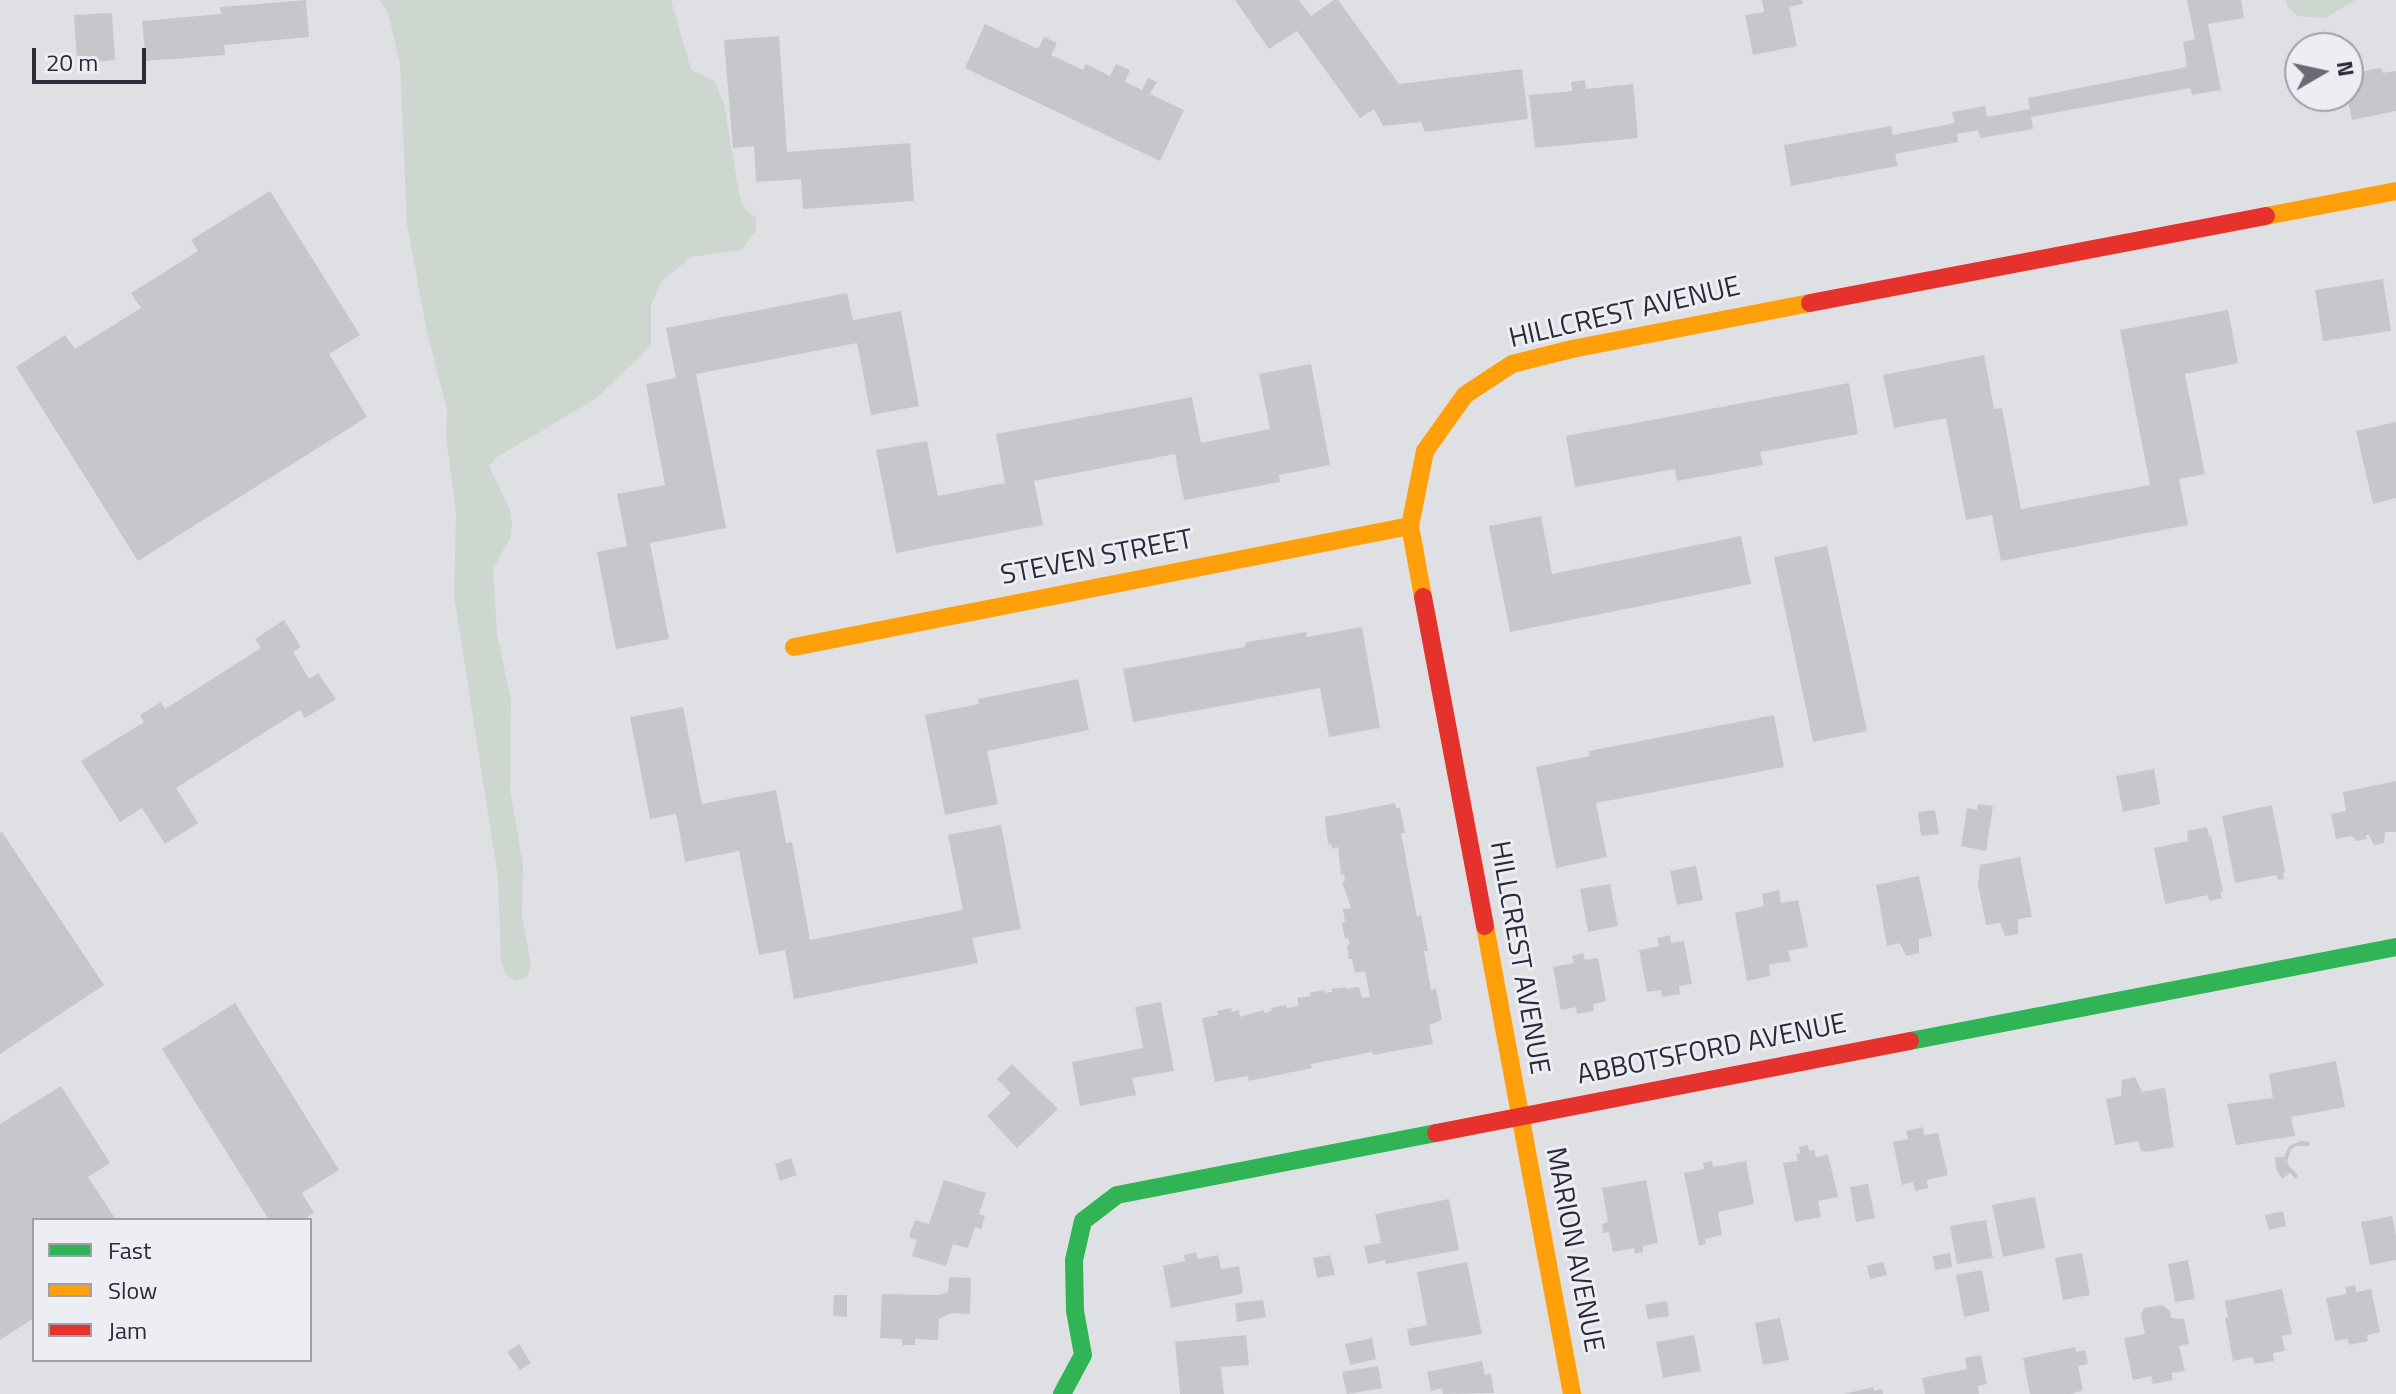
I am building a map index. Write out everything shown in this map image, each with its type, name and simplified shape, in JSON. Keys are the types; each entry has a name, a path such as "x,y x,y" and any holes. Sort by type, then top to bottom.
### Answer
{"street":[{"name":"HILLCREST AVENUE","path":"1519,1117 1410,526 1425,451 1465,395 1512,364 1587,346 2396,191"},
{"name":"STEVEN STREET","path":"794,647 1410,526"},
{"name":"ABBOTSFORD AVENUE","path":"1062,1394 1083,1355 1075,1311 1074,1260 1083,1221 1117,1195 2396,947"},
{"name":"MARION AVENUE","path":"1519,1117 1572,1394"}],"shaded area":[{"path":"379,0 671,0 691,70 715,81 724,104 740,198 746,210 756,218 756,231 741,250 691,257 661,282 651,305 651,344 595,399 497,457 489,466 510,510 512,523 511,536 493,569 497,634 511,700 510,790 523,865 522,916 531,965 527,978 516,981 505,974 501,961 498,878 454,595 456,512 446,437 447,410 427,332 407,225 400,64 388,12"},
{"path":"2285,0 2356,0 2325,18 2298,16 2288,8"}],"building":[{"path":"306,0 309,37 224,45 225,55 146,61 142,21 221,14 220,7"},
{"path":"1235,0 1299,0 1311,16 1338,0 1399,84 1522,69 1528,119 1425,132 1421,122 1383,126 1374,109 1360,118 1297,31 1269,49"},
{"path":"1762,0 1802,0 1803,4 1789,7 1797,46 1753,55 1745,15 1764,12"},
{"path":"2187,0 2241,0 2244,18 2208,24 2221,90 2192,95 2190,88 2031,117 2033,129 1980,138 1978,130 1957,134 1958,142 1895,154 1898,166 1791,186 1784,145 1891,126 1893,135 1955,123 1952,112 1985,106 1987,117 2030,109 2028,98 2187,67 2183,42 2195,39"},
{"path":"112,13 115,60 77,64 74,15"},
{"path":"985,24 1038,49 1044,37 1057,43 1051,55 1083,70 1086,64 1110,76 1116,64 1130,70 1125,82 1142,90 1148,78 1157,82 1150,94 1184,110 1160,161 965,68"},
{"path":"779,36 787,152 910,143 914,201 803,209 801,179 756,182 754,146 733,148 724,40"},
{"path":"2381,68 2383,73 2396,71 2396,111 2352,120 2350,112 2364,112 2364,71"},
{"path":"1585,80 1586,89 1633,84 1638,138 1535,148 1529,95 1572,91 1571,82"},
{"path":"270,191 360,335 329,354 367,417 138,561 16,367 65,335 75,349 141,308 131,293 198,251 191,240"},
{"path":"2383,279 2391,331 2323,341 2315,290"},
{"path":"847,293 853,320 901,311 919,406 871,415 857,343 696,374 726,528 650,543 669,639 616,649 597,552 627,546 617,494 665,485 646,384 676,378 666,328"},
{"path":"2228,310 2238,363 2185,374 2205,474 2179,479 2188,525 2001,561 1992,515 1966,520 1946,418 1894,428 1883,375 1984,355 1994,409 2002,408 2021,509 2150,485 2120,330"},
{"path":"1311,364 1330,465 1279,475 1280,482 1184,500 1175,454 1034,481 1043,525 896,553 876,450 927,441 938,496 1005,483 996,434 1192,397 1201,443 1270,429 1259,374"},
{"path":"1849,383 1858,434 1760,452 1763,465 1677,481 1675,469 1575,487 1566,436"},
{"path":"2396,422 2396,498 2373,504 2356,431"},
{"path":"1541,516 1552,574 1741,536 1751,584 1510,632 1489,526"},
{"path":"1827,546 1867,731 1813,742 1774,557"},
{"path":"284,620 301,647 293,652 309,679 318,673 336,699 305,718 300,710 176,788 198,823 165,844 142,808 120,822 81,761 144,722 140,715 161,702 165,709 261,648 255,639"},
{"path":"1362,627 1380,728 1329,737 1320,688 1133,722 1123,669 1244,647 1247,642 1306,632 1307,637"},
{"path":"1078,679 1089,730 987,751 998,804 945,815 925,715 979,704 978,699"},
{"path":"683,707 702,804 776,790 786,843 792,842 810,940 963,910 948,835 1001,825 1021,929 972,938 978,963 794,999 785,950 759,955 739,851 685,862 676,814 650,819 630,717"},
{"path":"1774,715 1784,767 1596,803 1607,857 1556,868 1536,767 1590,756 1589,751"},
{"path":"2154,769 2160,804 2123,812 2116,776"},
{"path":"2396,781 2396,832 2385,832 2384,843 2374,845 2369,835 2366,835 2367,839 2356,841 2352,836 2336,839 2331,814 2346,811 2343,792"},
{"path":"1395,803 1396,808 1400,808 1405,833 1401,833 1417,917 1421,915 1428,951 1424,951 1431,990 1436,988 1442,1020 1429,1025 1433,1044 1311,1064 1312,1068 1249,1081 1248,1076 1215,1082 1202,1018 1231,1008 1232,1012 1239,1010 1240,1017 1286,1005 1287,1008 1299,1006 1297,998 1311,996 1309,993 1332,992 1331,989 1346,987 1359,987 1362,998 1370,997 1365,971 1355,973 1352,959 1349,959 1347,945 1350,944 1345,938 1342,923 1345,922 1343,909 1351,908 1342,882 1345,881 1344,874 1341,875 1338,847 1332,849 1331,844 1328,845 1325,817"},
{"path":"1978,804 1993,806 1986,851 1961,846 1967,808 1977,810"},
{"path":"2272,805 2284,879 2278,880 2276,875 2235,883 2222,816"},
{"path":"1935,810 1939,834 1921,836 1918,812"},
{"path":"2207,827 2223,891 2220,892 2222,898 2209,901 2208,895 2165,904 2154,848 2188,841 2187,831"},
{"path":"0,833 104,985 0,1054"},
{"path":"2020,857 2032,917 2018,919 2018,934 2005,936 2000,923 1986,925 1978,885 1980,865"},
{"path":"1696,866 1703,900 1677,905 1670,871"},
{"path":"1919,876 1932,936 1919,939 1919,953 1906,956 1900,943 1887,946 1876,885"},
{"path":"1610,884 1618,926 1588,932 1580,889"},
{"path":"1779,890 1781,903 1798,900 1808,947 1788,951 1791,961 1769,965 1770,976 1747,981 1735,913 1764,906 1762,894"},
{"path":"1670,935 1671,943 1684,941 1692,984 1679,986 1680,994 1662,997 1661,990 1647,992 1639,950 1659,946 1657,938"},
{"path":"1583,953 1585,960 1598,958 1606,1001 1593,1004 1594,1011 1577,1014 1576,1007 1561,1010 1553,967 1574,963 1572,956"},
{"path":"1161,1002 1174,1071 1132,1078 1136,1095 1080,1106 1072,1062 1143,1048 1135,1007"},
{"path":"235,1003 339,1170 302,1193 314,1213 306,1218 268,1218 162,1049"},
{"path":"2336,1061 2345,1107 2291,1117 2295,1136 2236,1145 2227,1104 2273,1098 2269,1074"},
{"path":"1012,1064 1058,1109 1017,1148 987,1116 1011,1093 997,1079"},
{"path":"2135,1077 2142,1092 2165,1088 2174,1147 2147,1152 2141,1151 2138,1141 2115,1145 2106,1099 2121,1096 2122,1080"},
{"path":"61,1086 110,1163 88,1177 115,1218 32,1218 32,1319 0,1340 0,1124"},
{"path":"1923,1127 1924,1135 1938,1133 1948,1175 1927,1180 1928,1188 1915,1191 1913,1182 1902,1185 1893,1142 1908,1139 1906,1131"},
{"path":"2301,1141 2309,1142 2309,1146 2296,1146 2287,1161 2298,1175 2296,1179 2290,1173 2282,1179 2276,1169 2275,1157 2284,1157 2289,1146"},
{"path":"1808,1145 1809,1151 1814,1150 1816,1157 1828,1155 1838,1197 1818,1201 1821,1217 1795,1222 1783,1163 1798,1161 1796,1154 1800,1153 1799,1147"},
{"path":"791,1158 797,1175 780,1181 775,1164"},
{"path":"1712,1161 1713,1167 1746,1161 1754,1204 1718,1212 1722,1235 1705,1239 1706,1244 1699,1246 1684,1173 1704,1169 1703,1163"},
{"path":"944,1180 986,1193 979,1214 985,1216 981,1229 975,1227 968,1248 953,1244 946,1266 912,1256 917,1240 909,1237 915,1220 929,1224"},
{"path":"1646,1180 1658,1243 1643,1246 1643,1252 1635,1254 1634,1248 1613,1252 1609,1232 1603,1233 1602,1224 1608,1222 1602,1188"},
{"path":"1868,1184 1875,1218 1856,1222 1850,1187"},
{"path":"2035,1197 2045,1248 2003,1257 1992,1205"},
{"path":"1449,1199 1459,1250 1386,1264 1385,1260 1368,1264 1364,1246 1381,1243 1375,1214"},
{"path":"2283,1211 2286,1226 2269,1230 2265,1215"},
{"path":"2392,1216 2396,1260 2370,1265 2361,1222"},
{"path":"1986,1220 1993,1258 1957,1264 1950,1226"},
{"path":"1196,1252 1198,1259 1218,1255 1221,1269 1239,1266 1241,1294 1171,1308 1163,1266 1185,1261 1184,1255"},
{"path":"1950,1253 1952,1267 1935,1270 1933,1256"},
{"path":"2082,1253 2090,1295 2063,1300 2055,1258"},
{"path":"1330,1255 1335,1275 1317,1278 1313,1258"},
{"path":"2188,1260 2195,1299 2175,1302 2168,1264"},
{"path":"1467,1262 1482,1334 1410,1346 1407,1329 1427,1325 1417,1272"},
{"path":"1883,1262 1887,1275 1870,1279 1867,1266"},
{"path":"1982,1270 1990,1311 1964,1317 1956,1275"},
{"path":"949,1277 971,1278 970,1314 951,1313 939,1319 938,1340 915,1339 915,1345 902,1345 902,1339 880,1338 882,1294 939,1295 948,1292"},
{"path":"2355,1285 2356,1292 2371,1289 2380,1332 2367,1335 2368,1341 2349,1345 2348,1339 2335,1341 2326,1298 2347,1294 2345,1287"},
{"path":"2282,1289 2292,1334 2282,1336 2285,1351 2273,1353 2274,1361 2254,1364 2253,1357 2233,1361 2225,1301"},
{"path":"834,1295 847,1295 847,1317 833,1316"},
{"path":"1263,1300 1266,1317 1237,1322 1235,1303"},
{"path":"1667,1301 1669,1316 1648,1319 1645,1305"},
{"path":"2162,1305 2170,1311 2171,1318 2184,1319 2189,1344 2179,1346 2185,1371 2171,1373 2173,1380 2153,1384 2151,1376 2133,1380 2124,1338 2145,1334 2141,1315 2144,1308"},
{"path":"1780,1318 1789,1360 1763,1365 1755,1323"},
{"path":"1246,1335 1249,1365 1221,1367 1224,1394 1180,1394 1175,1342"},
{"path":"1694,1335 1701,1371 1663,1378 1656,1342"},
{"path":"1372,1338 1376,1359 1350,1365 1345,1344"},
{"path":"519,1344 531,1363 520,1370 507,1352"},
{"path":"2075,1347 2076,1352 2085,1350 2088,1364 2078,1366 2083,1390 2071,1394 2030,1394 2023,1358"},
{"path":"1981,1355 1987,1384 1978,1386 1979,1394 1925,1394 1922,1378 1967,1369 1965,1358"},
{"path":"1482,1361 1485,1375 1491,1374 1494,1393 1443,1394 1442,1388 1431,1391 1427,1372"},
{"path":"1378,1366 1382,1388 1347,1394 1342,1372"},
{"path":"1873,1387 1874,1391 1882,1389 1883,1394 1844,1394"}],"traffic: fast":[{"path":"1910,1041 2396,947"},
{"path":"1062,1394 1083,1355 1075,1311 1074,1260 1083,1221 1117,1195 1436,1133"}],"traffic: slow":[{"path":"2266,216 2396,191"},
{"path":"1423,597 1410,526 1425,451 1465,395 1512,364 1572,349 1810,303"},
{"path":"794,647 1410,526"},
{"path":"1485,926 1572,1394"}],"traffic: jam":[{"path":"1810,303 2266,216"},
{"path":"1423,597 1485,926"},
{"path":"1436,1133 1910,1041"}]}
